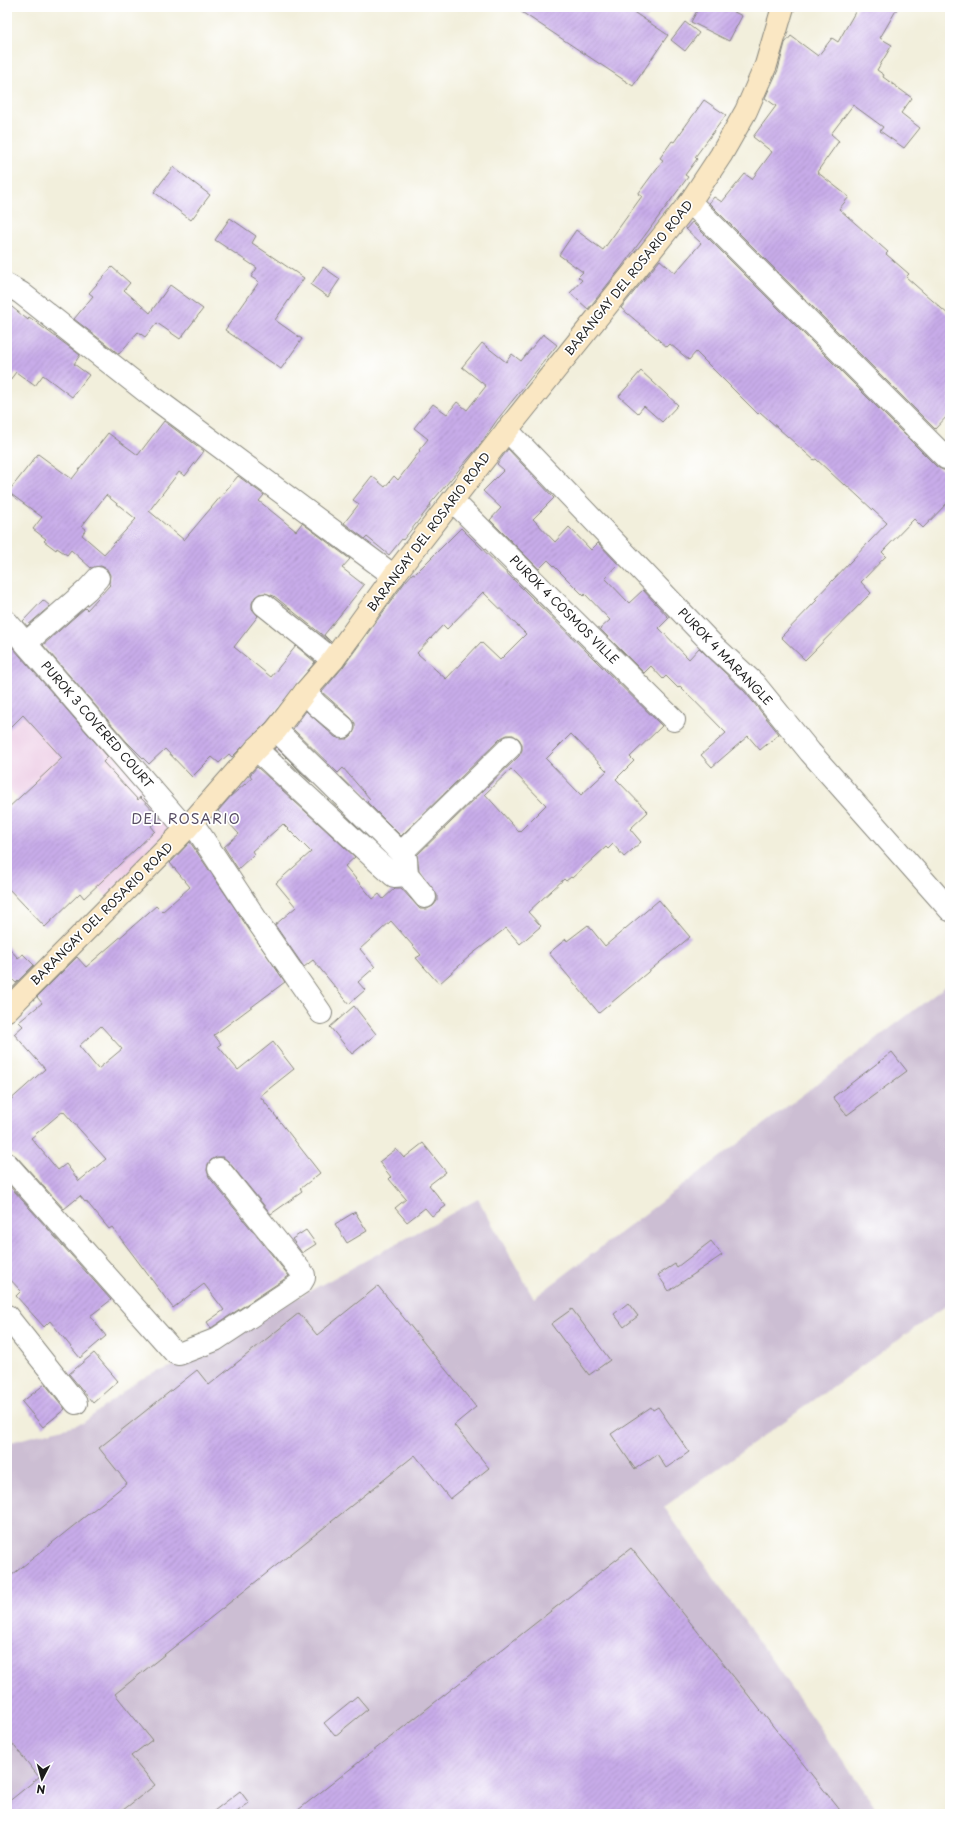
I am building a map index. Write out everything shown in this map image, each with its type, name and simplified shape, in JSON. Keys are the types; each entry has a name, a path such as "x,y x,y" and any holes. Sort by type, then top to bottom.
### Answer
{"main road":[{"name":"BARANGAY DEL ROSARIO ROAD","path":"7,1010 189,826 256,749 276,730 333,660 394,576 507,430 690,202 721,155 746,111 766,64 783,7"}],"street":[{"path":"690,202 946,458"},
{"path":"7,285 21,293 153,397 394,576"},
{"name":"PUROK 4 MARANGLE","path":"507,430 714,646 754,683 810,752 950,910"},
{"name":"PUROK 4 COSMOS VILLE","path":"453,501 674,720"},
{"path":"26,643 87,590 98,578"},
{"path":"264,605 333,660"},
{"name":"PUROK 3 COVERED COURT","path":"7,622 189,826 321,1013"},
{"path":"306,692 317,705 343,726"},
{"path":"276,730 401,853 406,859 407,875 425,898"},
{"path":"401,853 510,747"},
{"path":"256,749 389,872 394,876 407,875"},
{"path":"7,1164 139,1314 175,1353 179,1354 215,1340 301,1283 304,1278 304,1275 219,1169"},
{"path":"7,1316 76,1402"}],"shaded area":[{"path":"628,7 654,8 655,7 646,19"},
{"path":"7,633 175,823 107,897 7,787"},
{"path":"950,983 950,1303 664,1507 880,1814 7,1814 7,1443 83,1423 138,1380 203,1354 244,1327 478,1199 534,1298"}],"building":[{"path":"514,7 626,7 668,35 633,86"},
{"path":"699,7 725,7 742,16 729,41 691,22"},
{"path":"858,7 898,7 880,38 892,45 877,70 884,75 883,77 912,98 901,113 920,128 904,148 880,131 883,127 853,105 831,134 839,141 817,172 849,197 839,209 888,252 886,254 909,274 906,277 950,316 950,413 935,429 709,203 714,197 722,202 745,174 752,179 772,152 753,137 776,106 765,98 778,70 785,43 791,36 818,56 832,38 838,42"},
{"path":"685,22 699,33 685,51 671,40"},
{"path":"704,100 726,115 695,157 697,159 685,175 688,177 620,269 588,309 570,293 582,280 578,277 583,272 559,255 576,230 603,250 642,196 638,194 663,160 660,158 672,141 674,142"},
{"path":"173,167 210,195 191,220 154,192"},
{"path":"230,218 256,236 252,243 304,278 275,320 302,339 281,369 225,330 259,282 251,277 257,268 215,240"},
{"path":"692,222 937,467 943,470 950,470 950,500 923,528 914,519 882,552 886,556 861,582 871,593 805,660 781,637 887,523 816,459 814,460 760,412 758,414 696,352 689,360 670,344 667,347 621,308 660,260 675,273 701,243 686,229"},
{"path":"112,267 130,283 124,290 150,313 170,285 203,309 180,339 157,323 145,337 138,332 119,354 74,319 93,296 89,293"},
{"path":"323,267 340,279 328,297 311,285"},
{"path":"7,303 28,320 29,317 80,355 74,364 89,375 72,397 43,375 35,386 16,372 7,384"},
{"path":"543,334 557,345 497,420 479,446 430,504 431,505 403,540 402,539 389,555 367,537 365,539 344,523 359,504 353,500 372,476 385,487 394,476 398,480 420,451 419,450 428,439 414,428 433,404 447,414 457,402 467,410 486,386 462,367 482,343 506,362 512,354 521,361"},
{"path":"641,371 678,405 662,422 644,406 638,413 619,396"},
{"path":"164,421 204,451 185,476 179,472 149,511 184,540 238,476 264,495 259,501 296,531 302,523 350,559 342,568 364,585 324,635 331,642 274,596 265,593 259,594 255,597 252,603 252,609 258,616 234,647 271,677 296,646 315,662 267,722 232,757 229,754 219,763 212,757 192,777 165,749 149,764 126,741 43,645 85,608 87,610 110,585 110,575 107,569 101,566 91,568 71,550 67,555 57,548 56,550 44,541 46,539 33,529 42,517 8,492 38,454 72,479 108,433 138,455","holes":["106,495 136,519 104,554 82,535 86,529 82,526"]},
{"path":"508,449 554,498 533,519 555,542 569,527 591,550 598,543 618,564 605,578 629,603 643,590 669,618 659,628 689,659 699,648 745,692 779,734 760,750 748,736 712,767 701,755 726,733 680,686 678,688 666,676 663,679 651,666 644,673 600,629 610,620 585,594 584,596 548,560 539,569 490,520 501,508 483,491 504,470 497,464"},
{"path":"461,528 662,726 630,757 634,761 616,779 648,812 630,829 641,842 624,857 613,844 608,849 606,847 572,878 571,877 566,881 564,879 528,912 541,926 520,944 506,928 471,955 439,984 416,958 421,955 391,921 360,949 375,967 358,982 365,990 349,1004 313,960 304,967 275,925 296,907 276,883 311,852 283,824 252,851 254,854 238,869 224,847 239,834 218,811 231,796 252,778 250,775 257,767 355,857 345,866 373,899 379,894 383,899 395,888 401,888 420,909 427,909 433,906 437,901 437,895 419,870 417,855 519,756 522,750 522,744 519,739 513,735 507,735 501,738 401,836 367,802 370,799 343,768 338,773 293,729 306,711 335,737 347,739 352,735 355,729 355,723 322,692 343,667 405,582 413,573 415,574","holes":["483,592 526,634 500,660 481,642 446,679 417,653 443,625 447,629","571,734 607,771 581,795 546,759","511,769 546,805 519,832 485,794"]},
{"path":"43,600 50,606 27,626 23,621"},
{"path":"7,641 108,757 103,762 138,800 140,797 160,818 151,826 155,831 84,898 80,893 45,927 7,887 7,809 62,758 23,715 7,731"},
{"path":"276,747 311,782 274,749"},
{"path":"190,842 285,982 214,1035 221,1044 218,1046 238,1070 273,1042 294,1069 260,1096 320,1173 300,1189 302,1192 271,1214 228,1161 223,1157 217,1157 211,1160 208,1164 207,1170 209,1177 289,1276 211,1328 207,1322 224,1310 204,1284 173,1308 112,1227 109,1229 86,1201 85,1202 80,1196 64,1209 16,1156 7,1152 7,1103 45,1069 14,1034 23,1026 19,1022 42,1003 37,997 77,957 86,967 156,906 162,912 190,887 170,863","holes":["101,1026 122,1049 98,1069 79,1046","63,1111 106,1159 79,1181 66,1164 58,1170 31,1138"]},
{"path":"659,900 690,937 599,1013 549,953 566,939 567,941 588,925 605,946"},
{"path":"7,946 18,958 23,954 34,965 16,983 7,974"},
{"path":"354,1006 376,1034 352,1054 330,1027"},
{"path":"892,1052 907,1071 847,1115 833,1097"},
{"path":"423,1143 446,1172 429,1185 446,1206 432,1216 425,1208 407,1222 395,1208 406,1199 389,1179 391,1177 379,1162 396,1149 404,1158"},
{"path":"7,1183 111,1300 90,1316 106,1336 80,1358 50,1321 44,1327 16,1296 21,1291 7,1276"},
{"path":"355,1212 367,1231 347,1243 335,1224"},
{"path":"306,1230 316,1244 302,1253 292,1239"},
{"path":"711,1241 722,1255 669,1291 658,1275 675,1264 677,1267"},
{"path":"378,1286 476,1407 454,1425 489,1468 450,1499 415,1455 115,1694 152,1740 131,1756 155,1785 118,1814 7,1814 7,1803 39,1777 7,1737 7,1579 127,1483 99,1448 197,1370 209,1385 299,1313 317,1335"},
{"path":"628,1303 638,1316 624,1327 614,1314"},
{"path":"572,1309 610,1360 589,1375 551,1324"},
{"path":"94,1353 118,1381 93,1403 69,1374"},
{"path":"45,1384 65,1409 43,1427 22,1402"},
{"path":"651,1407 653,1410 658,1407 689,1452 666,1468 657,1454 635,1469 611,1434"},
{"path":"631,1548 843,1814 293,1814"},
{"path":"357,1696 368,1709 335,1736 324,1723"},
{"path":"240,1791 249,1803 234,1814 210,1814"}],"district":[{"name":"DEL ROSARIO","path":"186,819"}]}
